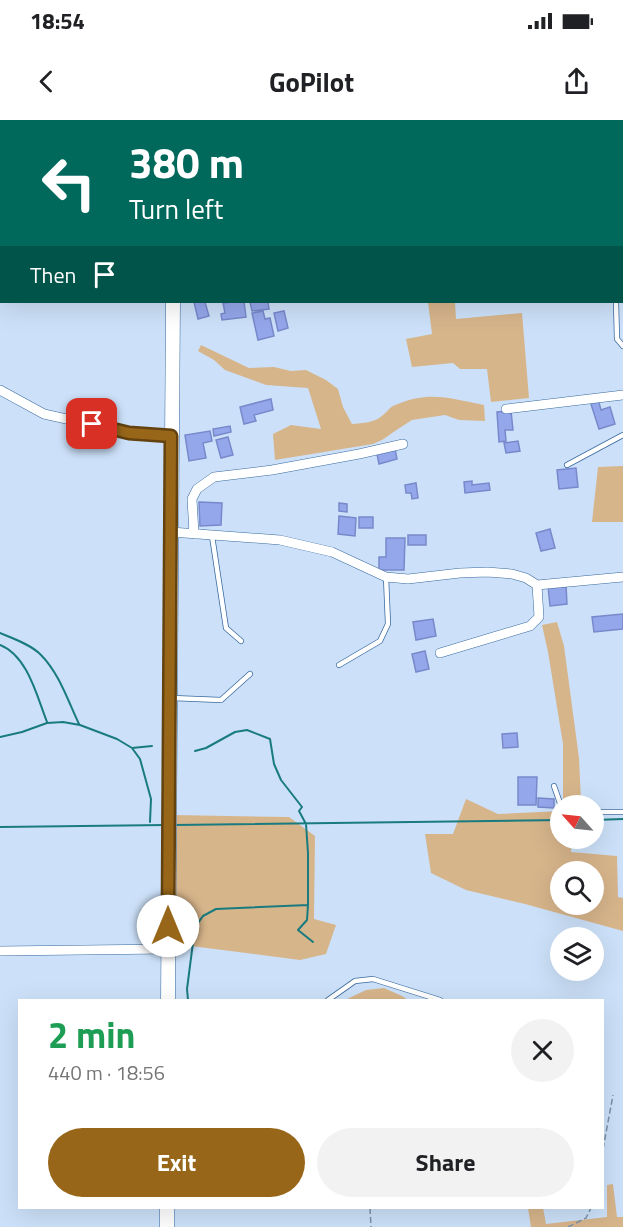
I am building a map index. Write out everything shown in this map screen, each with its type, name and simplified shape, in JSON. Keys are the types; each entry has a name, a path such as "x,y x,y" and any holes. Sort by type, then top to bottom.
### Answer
{"street":[{"path":"168,999 172,303"},
{"path":"0,390 44,414 129,433 171,436"},
{"path":"506,409 623,395"},
{"path":"194,534 192,499 198,489 214,477 272,470 403,444"},
{"path":"171,532 280,540 332,552 386,577 408,579 487,572 512,574 526,578 537,585 623,577"},
{"path":"440,653 530,626 539,617 537,585"},
{"path":"0,951 167,949"},
{"path":"167,1209 167,1227"}],"lane":[{"path":"616,303 617,339 623,346"},
{"path":"567,465 623,435"},
{"path":"212,536 226,628 241,641"},
{"path":"339,665 380,641 388,624 386,577"},
{"path":"170,698 221,700 250,674"},
{"path":"554,786 557,795"},
{"path":"604,812 623,812"},
{"path":"329,999 355,981 373,979 437,999"}],"path":[{"path":"604,1144 613,1095"},
{"path":"370,1209 371,1227"},
{"path":"568,1227 586,1218 590,1209"}],"shaded area":[{"path":"428,303 455,303 456,319 522,313 529,398 491,402 487,369 460,369 453,363 412,367 406,339 432,334"},
{"path":"201,345 249,368 274,367 291,371 306,370 326,380 338,389 343,407 352,424 372,421 380,418 393,406 428,397 449,398 484,405 485,421 459,420 445,415 412,420 373,444 275,460 273,434 291,425 321,429 308,388 266,385 225,370 214,360 198,351"},
{"path":"623,466 623,522 592,522 598,467"},
{"path":"557,622 564,646 579,758 581,795 563,795 563,744 542,625"},
{"path":"466,799 498,814 550,812 550,849 571,849 571,852 617,856 618,897 623,898 623,931 565,915 604,915 604,861 550,861 550,911 466,890 431,873 425,834 453,834"},
{"path":"173,815 289,817 315,836 314,919 336,925 326,954 300,960 175,944"},
{"path":"384,988 406,999 347,999 366,990"},
{"path":"613,1184 617,1217 623,1217 623,1227 531,1227 528,1209 543,1209 546,1224 607,1217 607,1185"}],"building":[{"path":"194,303 205,303 209,316 198,319"},
{"path":"223,303 244,303 246,317 222,320 221,314 225,313"},
{"path":"250,303 268,303 269,309 252,311"},
{"path":"263,311 265,319 270,318 274,336 258,340 252,313"},
{"path":"284,311 288,328 278,331 274,313"},
{"path":"271,399 273,410 254,415 256,421 244,424 240,407"},
{"path":"598,399 601,410 610,407 615,424 599,429 590,401"},
{"path":"511,411 513,430 505,430 506,441 499,442 497,412"},
{"path":"230,426 231,432 214,436 213,429"},
{"path":"210,431 212,441 203,443 206,458 189,461 185,435"},
{"path":"228,437 233,455 221,458 216,440"},
{"path":"518,441 520,451 506,453 504,443"},
{"path":"395,449 397,459 379,464 377,454"},
{"path":"576,468 578,487 559,489 557,470"},
{"path":"472,481 472,485 489,483 490,490 465,493 464,482"},
{"path":"416,483 418,498 412,499 411,493 406,493 405,485"},
{"path":"199,502 222,503 221,525 200,526"},
{"path":"339,503 347,504 347,512 339,511"},
{"path":"339,516 356,518 355,536 338,534"},
{"path":"359,517 373,517 373,528 359,528"},
{"path":"550,529 555,548 541,551 536,533"},
{"path":"408,535 426,535 426,545 408,545"},
{"path":"386,538 405,538 404,570 379,570 379,557 386,557"},
{"path":"566,585 567,604 550,606 548,586"},
{"path":"623,614 623,629 594,632 592,617"},
{"path":"433,619 436,636 416,640 413,622"},
{"path":"425,651 429,669 416,672 412,654"},
{"path":"517,733 518,747 503,748 502,734"},
{"path":"518,777 537,777 536,805 518,805"},
{"path":"538,798 550,799 550,808 538,807"}],"waterway":[{"path":"0,633 22,642 41,655 63,688 79,724"},
{"path":"0,645 10,650 25,668 47,722"},
{"path":"0,737 47,723 63,722 80,725 117,739 132,748 140,759 151,799 150,822"},
{"path":"195,751 206,748 235,732 247,730 270,739 274,764 281,780 302,807 299,811 306,824 307,920 298,930 313,942"},
{"path":"132,748 152,746"},
{"path":"604,820 623,819"},
{"path":"174,825 550,820"},
{"path":"0,827 165,825"},
{"path":"188,999 187,989 195,927 203,916 216,909 308,905"}],"route":[{"path":"92,424 129,433 171,436 168,926"}]}
